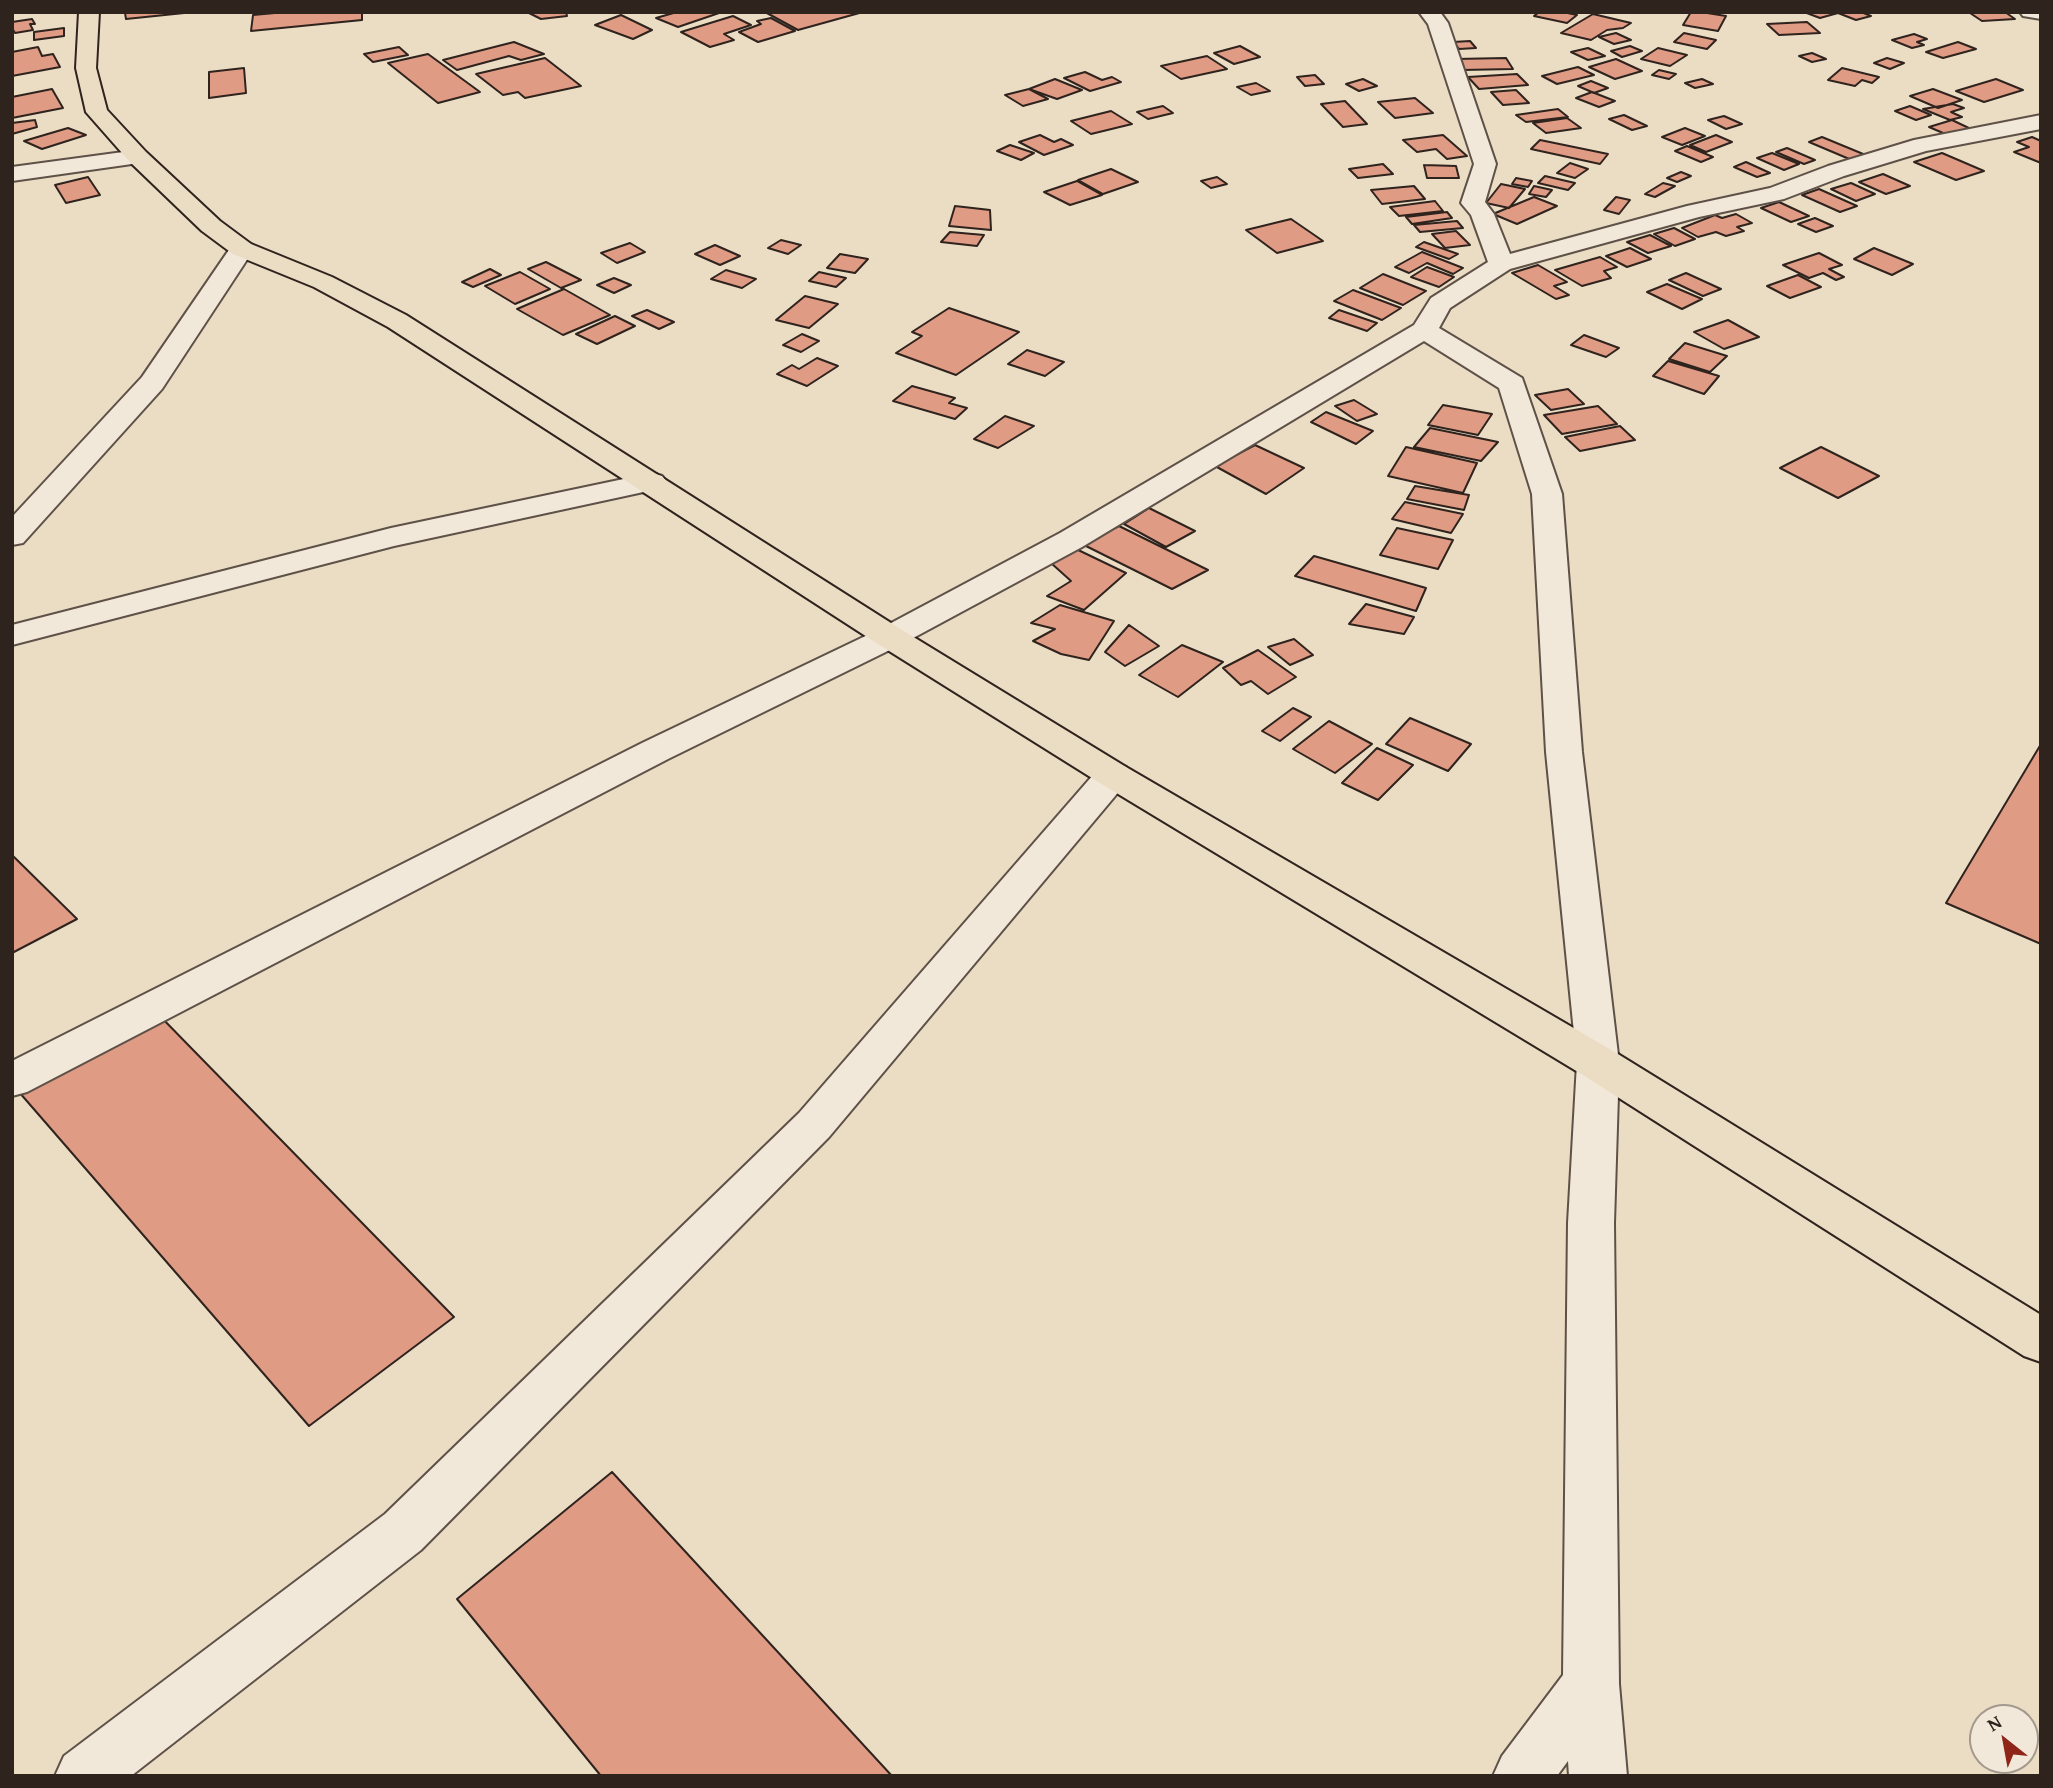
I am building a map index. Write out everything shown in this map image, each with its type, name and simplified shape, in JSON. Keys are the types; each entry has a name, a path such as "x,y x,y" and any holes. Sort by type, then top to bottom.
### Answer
{"main road":[{"path":"89,12 86,68 97,111 138,157 211,226 242,249 323,282 397,321 890,637 1114,775 1598,1063 2041,1341"}],"street":[{"path":"2030,12 2041,13"},
{"path":"1443,16 1485,163 1473,203 1482,214 1501,264"},
{"path":"12,1080 655,751 890,637 1071,540 1424,330 1440,303 1501,264 1695,211 1776,194 1836,170 1922,145 2041,122"},
{"path":"12,174 138,157"},
{"path":"12,536 152,383 242,249"},
{"path":"1424,330 1512,384 1547,494 1564,752 1598,1063 1591,1223 1591,1684 1598,1776"},
{"path":"12,635 391,537 652,482"},
{"path":"84,1776 403,1532 814,1125 1114,775"},
{"path":"1522,1776 1591,1684"}],"building":[{"path":"128,12 194,12 126,19 125,13"},
{"path":"362,12 362,20 251,31 253,15"},
{"path":"527,12 566,12 567,16 541,19"},
{"path":"677,12 722,12 678,27 656,18"},
{"path":"765,12 863,12 798,30"},
{"path":"1539,12 1577,15 1567,23 1534,16"},
{"path":"1691,12 1726,16 1718,31 1683,25"},
{"path":"1804,12 1861,12 1871,16 1856,20 1838,13 1820,18"},
{"path":"2005,12 2015,19 1982,21 1970,13"},
{"path":"1593,14 1631,23 1623,28 1607,30 1591,40 1561,33"},
{"path":"621,15 652,30 633,39 595,25"},
{"path":"733,16 751,25 724,34 734,40 710,47 681,32"},
{"path":"771,18 795,31 758,42 739,32 761,24 757,21"},
{"path":"32,19 35,24 30,24 33,30 15,33 12,22"},
{"path":"1807,22 1820,33 1779,35 1767,24"},
{"path":"64,28 64,36 34,40 34,32"},
{"path":"1616,33 1631,40 1614,44 1599,37"},
{"path":"1684,33 1716,40 1707,49 1674,42"},
{"path":"1914,34 1927,39 1917,42 1924,45 1912,48 1892,40"},
{"path":"1470,41 1476,48 1459,49 1453,42"},
{"path":"514,42 544,54 521,60 509,56 457,70 443,60"},
{"path":"1958,42 1976,49 1943,58 1926,52"},
{"path":"1240,46 1260,57 1234,64 1214,53"},
{"path":"1630,46 1642,51 1622,57 1611,51"},
{"path":"38,47 42,56 53,54 60,67 12,76 12,52"},
{"path":"399,47 408,55 373,62 364,54"},
{"path":"1588,48 1605,56 1588,60 1571,52"},
{"path":"1658,48 1687,55 1670,66 1641,59"},
{"path":"1812,53 1826,59 1812,62 1799,56"},
{"path":"428,54 480,92 438,103 388,63"},
{"path":"1207,56 1227,69 1181,79 1161,66"},
{"path":"545,58 581,86 525,98 518,92 503,95 476,74"},
{"path":"1506,58 1513,69 1462,70 1455,59"},
{"path":"1887,58 1904,63 1890,69 1874,63"},
{"path":"1616,59 1642,71 1615,79 1589,67"},
{"path":"1578,67 1594,75 1557,84 1542,76"},
{"path":"244,68 246,93 209,98 209,72"},
{"path":"1842,68 1879,77 1872,83 1862,80 1855,86 1828,80"},
{"path":"1659,70 1676,74 1669,79 1652,75"},
{"path":"1085,72 1102,80 1112,77 1121,82 1090,91 1064,78"},
{"path":"1517,74 1528,85 1479,89 1468,77"},
{"path":"1315,75 1324,84 1305,86 1297,77"},
{"path":"1055,79 1082,90 1057,99 1029,89"},
{"path":"1363,79 1377,86 1359,91 1346,84"},
{"path":"1702,79 1713,84 1695,88 1685,83"},
{"path":"1996,79 2023,90 1984,102 1956,91"},
{"path":"1591,81 1608,88 1594,93 1578,86"},
{"path":"1256,83 1270,91 1251,95 1237,87"},
{"path":"52,89 63,108 12,118 12,97"},
{"path":"1029,89 1048,99 1023,106 1005,95"},
{"path":"1933,89 1962,100 1938,108 1910,96"},
{"path":"1516,90 1529,103 1503,105 1491,92"},
{"path":"1592,92 1615,101 1599,107 1576,98"},
{"path":"1415,98 1433,113 1395,118 1378,102"},
{"path":"1345,101 1367,124 1343,127 1321,104"},
{"path":"1953,104 1964,108 1951,112 1962,117 1950,120 1923,109"},
{"path":"1163,106 1173,113 1148,119 1137,112"},
{"path":"1910,106 1931,115 1916,120 1895,111"},
{"path":"1558,109 1568,117 1526,122 1516,115"},
{"path":"1111,111 1132,124 1091,134 1071,121"},
{"path":"1624,115 1647,126 1632,130 1609,119"},
{"path":"1724,116 1742,124 1726,129 1708,120"},
{"path":"1567,118 1581,128 1546,133 1533,123"},
{"path":"35,120 37,127 12,134 12,123"},
{"path":"1952,120 1973,130 1950,136 1929,127"},
{"path":"68,128 86,135 42,149 24,141"},
{"path":"1685,128 1705,136 1682,145 1662,137"},
{"path":"1040,135 1054,142 1061,139 1073,145 1044,155 1019,142"},
{"path":"1443,135 1467,156 1447,159 1436,149 1417,152 1403,140"},
{"path":"1716,135 1732,142 1706,152 1690,145"},
{"path":"1822,137 1868,156 1854,161 1809,142"},
{"path":"2032,137 2041,141 2041,163 2014,152 2029,147 2017,142"},
{"path":"1540,140 1608,154 1600,164 1531,149"},
{"path":"1010,145 1034,153 1021,160 997,151"},
{"path":"1687,146 1713,157 1701,162 1675,151"},
{"path":"1787,148 1815,160 1804,164 1776,152"},
{"path":"1772,153 1799,164 1784,170 1757,158"},
{"path":"1942,153 1984,171 1956,180 1914,162"},
{"path":"1746,162 1770,173 1757,177 1734,167"},
{"path":"1570,163 1588,169 1575,178 1557,173"},
{"path":"1383,164 1393,174 1358,178 1349,169"},
{"path":"1424,165 1456,166 1459,178 1427,178"},
{"path":"1111,169 1138,182 1103,194 1078,180"},
{"path":"1681,172 1691,176 1677,182 1667,178"},
{"path":"1883,174 1910,186 1886,194 1859,182"},
{"path":"1545,176 1575,183 1568,190 1538,183"},
{"path":"88,177 100,195 66,203 55,185"},
{"path":"1217,177 1227,184 1211,188 1201,181"},
{"path":"1516,178 1532,181 1528,187 1512,184"},
{"path":"1077,181 1102,195 1070,205 1044,192"},
{"path":"1663,183 1675,186 1655,197 1645,194"},
{"path":"1851,183 1875,194 1856,201 1831,189"},
{"path":"1501,184 1525,189 1509,208 1486,203"},
{"path":"1414,186 1425,199 1382,204 1371,190"},
{"path":"1534,186 1552,190 1546,197 1529,194"},
{"path":"1819,189 1857,206 1840,212 1802,195"},
{"path":"1534,197 1557,206 1517,224 1493,214"},
{"path":"1616,197 1630,200 1619,214 1604,210"},
{"path":"1435,201 1443,211 1399,216 1390,207"},
{"path":"1779,202 1809,216 1791,222 1761,208"},
{"path":"955,206 990,210 991,230 949,226"},
{"path":"1447,212 1452,218 1412,224 1406,217"},
{"path":"1736,214 1752,223 1737,227 1744,231 1726,236 1716,232 1698,237 1682,228 1715,215 1722,218"},
{"path":"1815,218 1833,226 1816,232 1798,224"},
{"path":"1291,219 1323,241 1277,253 1246,230"},
{"path":"1457,221 1463,228 1420,232 1414,225"},
{"path":"1674,228 1695,239 1675,246 1654,234"},
{"path":"1456,231 1470,245 1445,248 1432,234"},
{"path":"950,232 984,235 977,246 941,242"},
{"path":"1650,235 1671,246 1648,253 1627,242"},
{"path":"781,240 801,245 788,254 768,248"},
{"path":"1424,242 1458,254 1449,259 1416,247"},
{"path":"630,243 645,252 617,263 601,253"},
{"path":"715,245 740,256 720,265 695,254"},
{"path":"1630,248 1651,259 1627,267 1606,256"},
{"path":"1874,248 1913,264 1892,275 1854,259"},
{"path":"1422,252 1463,268 1453,274 1427,263 1409,273 1395,267"},
{"path":"1819,253 1842,265 1829,269 1844,277 1836,280 1823,273 1809,278 1783,265"},
{"path":"840,254 868,259 855,273 827,268"},
{"path":"1600,257 1617,267 1604,271 1611,278 1582,286 1555,270"},
{"path":"546,262 581,280 561,288 528,269"},
{"path":"1538,265 1567,282 1554,286 1569,295 1556,299 1512,273"},
{"path":"1427,267 1454,277 1439,287 1411,277"},
{"path":"490,269 501,275 473,287 462,282"},
{"path":"726,270 756,279 742,288 711,279"},
{"path":"520,272 550,289 515,304 485,286"},
{"path":"819,272 846,278 836,287 809,281"},
{"path":"1686,273 1721,289 1703,296 1669,280"},
{"path":"1383,274 1426,291 1403,305 1360,288"},
{"path":"1798,275 1821,287 1790,298 1767,286"},
{"path":"614,278 631,285 614,293 597,285"},
{"path":"1667,284 1702,299 1682,309 1647,292"},
{"path":"564,289 610,315 563,335 517,309"},
{"path":"1353,290 1401,308 1382,320 1334,301"},
{"path":"805,296 838,304 809,328 776,320"},
{"path":"949,308 1019,332 956,375 896,353 922,336 912,332"},
{"path":"647,310 674,322 659,329 632,316"},
{"path":"1339,310 1377,323 1367,331 1329,318"},
{"path":"615,316 635,326 597,344 576,334"},
{"path":"1728,320 1759,337 1724,349 1694,332"},
{"path":"802,334 819,341 801,352 783,345"},
{"path":"1584,335 1619,348 1606,357 1571,345"},
{"path":"1685,343 1727,356 1710,372 1669,359"},
{"path":"1027,350 1064,362 1045,376 1008,364"},
{"path":"817,358 838,366 807,386 777,374 792,365 799,369"},
{"path":"1668,361 1719,376 1704,394 1653,376"},
{"path":"912,386 955,398 949,403 967,408 955,419 893,401"},
{"path":"1568,389 1584,404 1551,410 1535,395"},
{"path":"1354,400 1377,414 1357,421 1335,406"},
{"path":"1443,405 1492,414 1478,435 1428,425"},
{"path":"1598,406 1617,424 1562,434 1544,415"},
{"path":"1326,412 1373,431 1356,444 1311,422"},
{"path":"1005,416 1034,426 998,448 974,439"},
{"path":"1620,426 1635,440 1580,451 1565,437"},
{"path":"1430,428 1498,442 1481,461 1414,447"},
{"path":"1255,445 1304,468 1266,494 1215,466"},
{"path":"1406,447 1477,463 1463,493 1388,476"},
{"path":"1821,447 1879,476 1838,498 1780,468"},
{"path":"1415,486 1469,495 1464,510 1407,499"},
{"path":"1405,502 1463,514 1451,533 1392,519"},
{"path":"1149,508 1195,531 1166,547 1124,524"},
{"path":"1119,526 1208,570 1172,589 1082,544"},
{"path":"1397,528 1453,540 1438,569 1380,555"},
{"path":"1074,548 1126,573 1084,610 1047,596 1071,581 1051,563"},
{"path":"1314,556 1426,588 1416,611 1295,576"},
{"path":"1366,604 1414,617 1404,634 1349,624"},
{"path":"1060,605 1114,621 1089,660 1061,654 1033,641 1055,629 1031,623"},
{"path":"1129,625 1159,646 1125,666 1105,652"},
{"path":"1294,639 1313,655 1290,665 1268,647"},
{"path":"1182,645 1223,662 1178,697 1139,675"},
{"path":"1258,650 1296,677 1268,694 1251,681 1241,685 1223,668"},
{"path":"1293,708 1311,717 1280,741 1262,731"},
{"path":"1410,718 1471,744 1448,771 1386,744"},
{"path":"1329,721 1372,744 1335,773 1293,749"},
{"path":"2041,744 2041,944 1946,903"},
{"path":"1377,748 1413,765 1378,800 1342,783"},
{"path":"12,855 77,919 12,953"},
{"path":"156,1012 454,1317 309,1426 19,1092"},
{"path":"612,1472 892,1776 601,1776 457,1599"}]}
